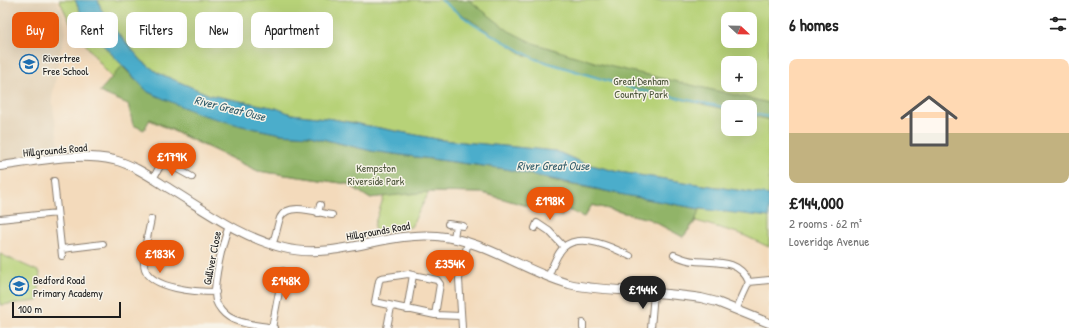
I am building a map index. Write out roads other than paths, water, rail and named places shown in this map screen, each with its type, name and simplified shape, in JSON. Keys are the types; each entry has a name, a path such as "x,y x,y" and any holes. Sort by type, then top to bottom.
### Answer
{"street":[{"name":"Hillgrounds Road","path":"0,166 65,158 100,158 127,165 244,234 286,249 316,251 356,247 417,236 454,238 490,249 548,277 586,287 701,298 769,323"},
{"path":"153,179 161,164 172,166 182,176 192,177"},
{"path":"54,181 62,253 103,244"},
{"path":"318,213 320,205"},
{"path":"272,245 280,218 287,210 294,209 332,215"},
{"path":"0,219 57,213"},
{"path":"151,219 144,256 144,268 150,277 156,282 165,285 203,292 216,292"},
{"path":"448,224 463,226"},
{"path":"535,224 549,231 564,247"},
{"name":"Gulliver Close","path":"229,225 220,258 216,292 216,301 229,317 240,322 273,328 283,271"},
{"path":"454,238 456,225"},
{"path":"462,328 459,279 468,242"},
{"path":"548,277 564,247 572,242 600,243 627,255 628,246"},
{"path":"679,255 695,261 725,262 733,265 746,274 749,282 736,310"},
{"path":"435,315 440,281 413,275 381,278 378,281 375,302 391,307 435,315 461,316"},
{"path":"407,310 413,275"},
{"path":"749,282 769,280"},
{"path":"280,284 288,286"},
{"path":"650,328 654,293"},
{"path":"387,328 391,307"}],"water":[{"name":"River Great Ouse","path":"75,0 98,0 103,12 81,12"},
{"name":"River Great Ouse","path":"118,33 126,43 126,48 131,48 142,61 158,73 210,95 276,108 291,114 333,119 442,140 556,151 583,163 619,172 769,195 769,217 700,209 619,194 506,169 371,151 310,136 281,134 242,126 199,114 148,92 106,48 118,48"}],"waterway":[{"path":"441,0 473,24 535,59 638,90 721,107"},
{"path":"757,114 769,117"}],"place":[{"name":"Rivertree Free School","path":"29,64"},
{"name":"Bedford Road Primary Academy","path":"19,286"}],"park label":[{"name":"Great Denham Country Park","path":"641,87"},
{"name":"Kempston Riverside Park","path":"376,174"}]}
